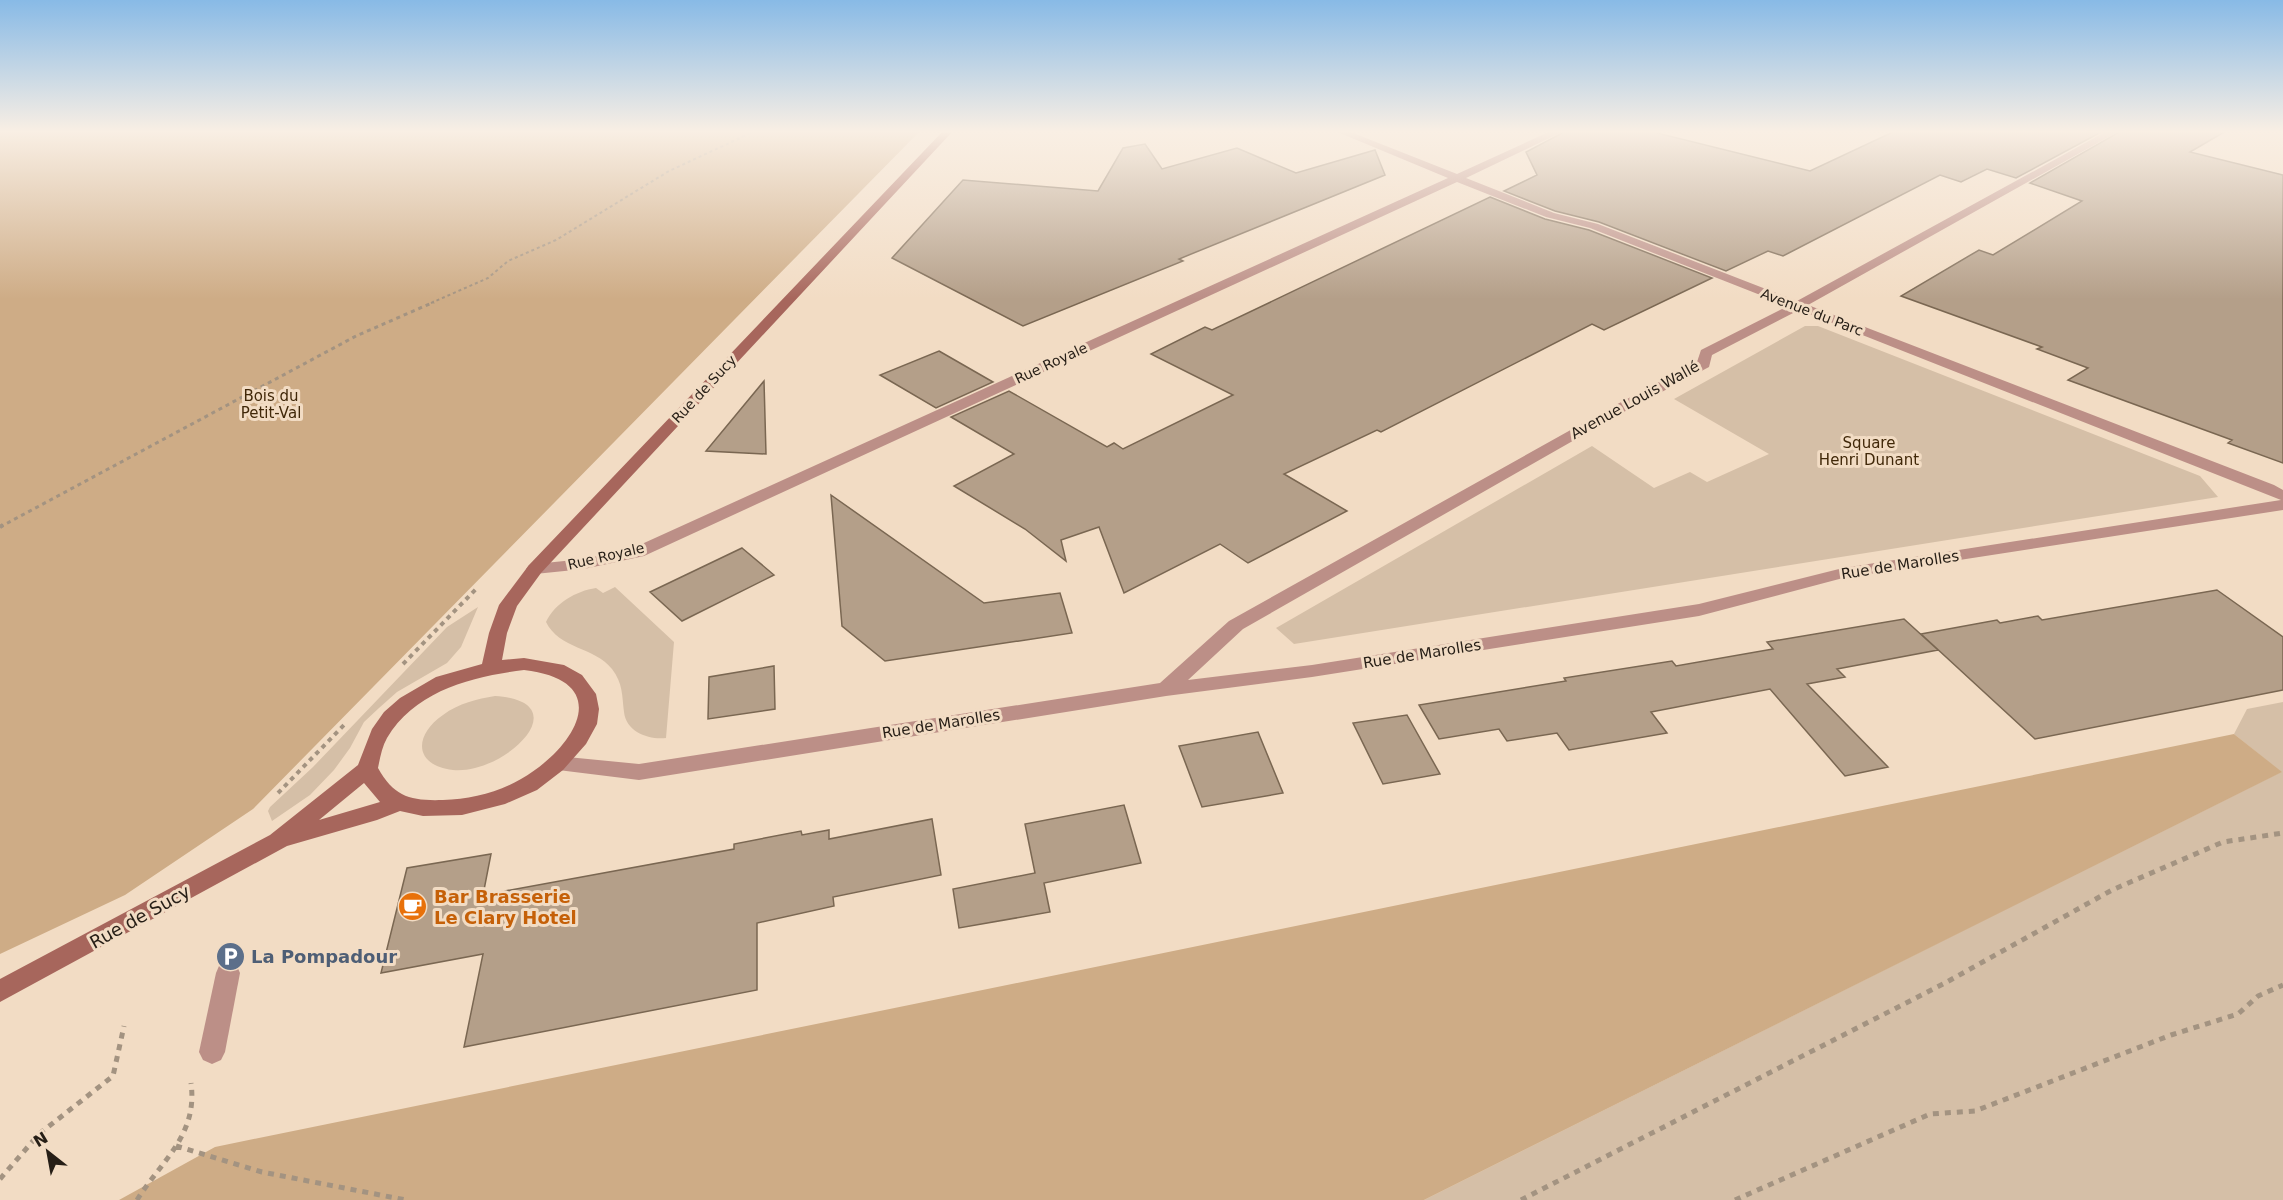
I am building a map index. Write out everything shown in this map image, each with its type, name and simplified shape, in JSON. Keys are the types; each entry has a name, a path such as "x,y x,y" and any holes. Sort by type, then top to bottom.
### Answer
{"main road":[{"name":"Rue de Sucy","path":"491,667 498,633 508,605 535,569 895,187"},
{"path":"524,664 553,668 575,679 587,696 589,717 579,741 558,764 529,785 495,799 458,808 424,808 398,803 382,792 367,769 379,734 398,711 425,691 457,676 491,667 524,664"},
{"name":"Rue de Sucy","path":"0,991 278,841 367,769"},
{"name":"Rue de Sucy","path":"278,841 377,812 398,803"}],"street":[{"name":"Rue Royale","path":"535,569 584,564 638,552 1435,187"},
{"name":"Avenue du Parc","path":"1485,187 1550,215 1594,226 2257,483 2283,496"},
{"name":"Avenue Louis Wallé","path":"1166,689 1236,625 1604,417 1704,364 1706,353 1797,306 2013,187"},
{"name":"Rue de Marolles","path":"558,764 639,772 1166,689 1312,671 1699,610 1844,573 2283,505"},
{"path":"212,1052 228,973"}],"path":[{"path":"0,527 356,336 488,278 508,261 556,240 643,187"},
{"path":"1521,1200 1945,983 2112,890 2223,842 2283,833"},
{"path":"1735,1200 1930,1114 1975,1111 2171,1035 2238,1014 2258,996 2283,985"},
{"path":"0,1179 39,1134 113,1076 124,1026"},
{"path":"137,1200 146,1182 184,1134 194,1108 189,1064 212,1052"},
{"path":"176,1146 262,1172 406,1200"}],"green space":[{"name":"Bois du Petit-Val","path":"0,187 865,187 253,809 125,895 0,954"},
{"name":"Square Henri Dunant","path":"1805,326 1818,326 2200,476 2218,497 1294,644 1276,628 1592,446 1654,488 1690,472 1707,482 1769,454 1674,399"},
{"path":"615,587 674,642 666,738 653,738 634,730 626,719 620,685 612,669 596,656 559,638 546,622 555,609 574,595 596,588 603,593"},
{"path":"478,607 461,647 447,663 397,692 379,708 364,722 350,748 334,770 310,795 272,821 268,811 270,807 313,767 447,627"},
{"path":"495,696 520,701 532,711 533,723 525,737 511,750 473,769 453,770 430,762 422,748 423,740 433,723 462,705"},
{"path":"2283,702 2283,1200 1424,1200 2281,772 2234,734 2247,709"},
{"path":"2234,734 2282,772 1424,1200 119,1200 215,1147"}],"building":[{"path":"957,187 1049,187 1098,191 1100,187 1356,187 1023,326 892,258"},
{"path":"1512,187 1917,187 1783,256 1768,251 1726,271 1599,222 1555,211 1504,191"},
{"path":"2042,187 2283,187 2283,463 2228,443 2232,440 2068,380 2088,368 2037,349 2042,347 1901,296 1979,250 1993,255 2082,201"},
{"path":"1490,197 1545,219 1589,230 1712,278 1604,330 1592,324 1381,432 1377,430 1284,474 1347,511 1248,563 1220,544 1124,593 1099,527 1061,540 1066,561 1025,529 954,486 1014,454 951,417 1009,391 1107,447 1114,443 1123,449 1233,395 1151,354 1205,327 1212,330"},
{"path":"939,351 993,382 936,408 880,375"},
{"path":"764,381 766,454 706,451"},
{"path":"831,495 984,603 1060,593 1072,633 885,661 842,626"},
{"path":"742,548 774,575 682,621 650,592"},
{"path":"2217,590 2283,637 2283,690 2035,739 1921,634 1997,620 2000,623 2038,616 2042,620"},
{"path":"1904,619 1938,650 1837,669 1845,677 1807,684 1888,767 1845,776 1770,689 1651,712 1667,733 1569,750 1557,733 1507,741 1499,729 1439,739 1419,705 1566,681 1564,678 1672,661 1676,666 1773,649 1767,642"},
{"path":"774,666 775,709 708,719 709,677"},
{"path":"1407,715 1440,774 1383,784 1353,723"},
{"path":"1258,732 1283,793 1202,807 1179,746"},
{"path":"1124,805 1141,863 1044,883 1050,912 959,928 953,889 1035,873 1025,824"},
{"path":"932,819 941,875 833,897 834,906 757,923 757,990 464,1047 483,954 381,973 407,868 491,854 483,895 734,849 734,844 801,831 802,835 829,830 829,839"}],"place":[{"name":"Bar Brasserie Le Clary Hotel","path":"413,907"},
{"name":"La Pompadour","path":"230,957"}]}
